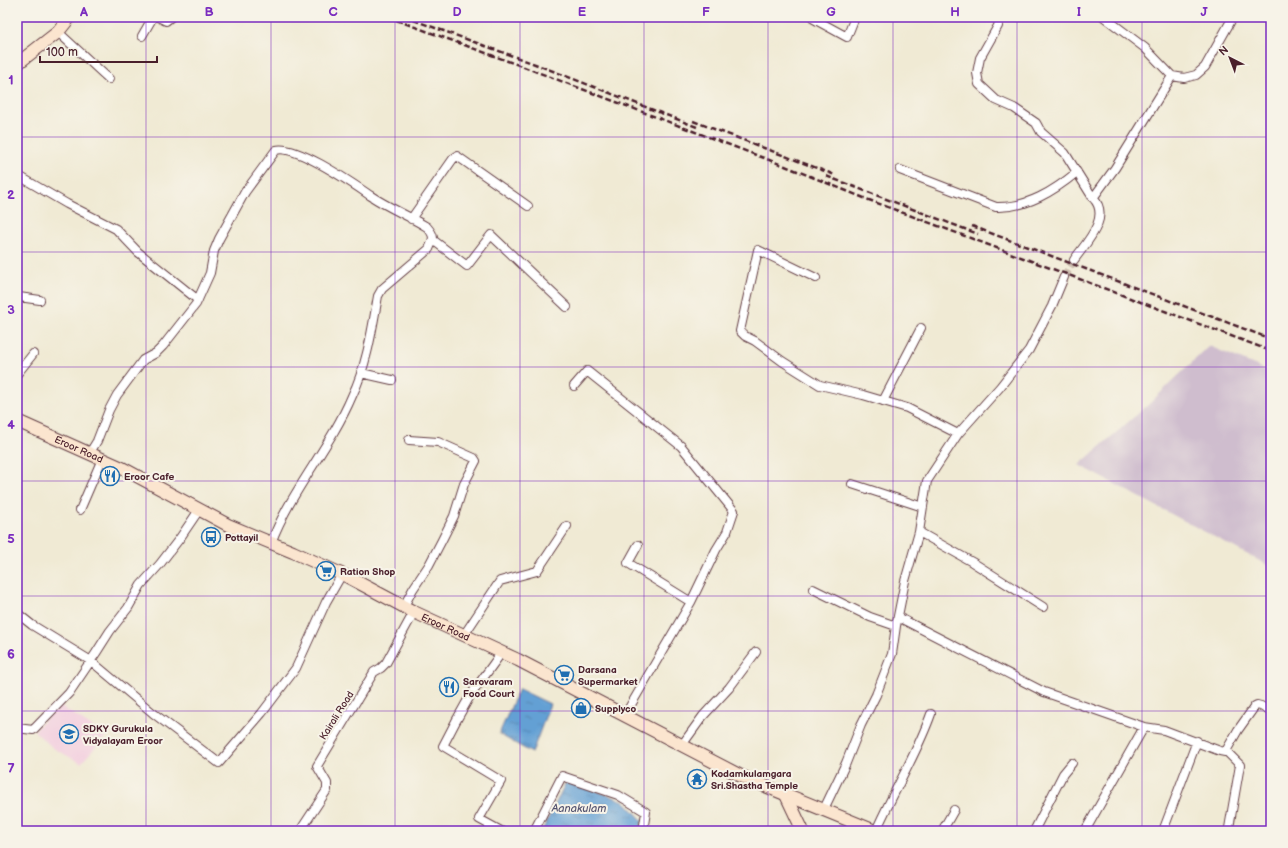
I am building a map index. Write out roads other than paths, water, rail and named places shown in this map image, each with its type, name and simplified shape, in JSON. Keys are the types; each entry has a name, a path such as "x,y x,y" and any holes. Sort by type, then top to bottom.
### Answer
{"main road":[{"path":"17,64 58,32 70,17"},
{"name":"Eroor Road","path":"17,421 122,468 228,525 342,574 409,609 502,652 741,776 875,831"},
{"path":"786,794 803,831"}],"street":[{"path":"142,36 153,17"},
{"path":"158,17 166,21 171,17"},
{"path":"814,19 847,37 855,17"},
{"path":"995,17 999,21 998,26 980,58 977,73 978,84 996,100 1014,108 1036,123 1041,132 1065,153 1100,210 1100,218 1096,228 1074,260"},
{"path":"1104,17 1144,48 1172,76 1184,78 1196,75 1205,67 1233,17"},
{"path":"58,32 109,79"},
{"path":"1093,198 1115,168 1172,76"},
{"path":"89,454 97,441 109,410 117,395 143,360 156,353 170,338 198,300 210,273 218,239 245,192 276,150 290,150 305,156 427,227 432,233 433,240 429,249 382,289 378,296 370,341 361,373 352,397 321,453 294,495 271,543"},
{"path":"412,219 453,159 457,156 528,206"},
{"path":"900,170 996,207 1003,207 1033,200 1052,190 1077,172"},
{"path":"18,177 116,229 138,252 198,300"},
{"path":"433,240 467,266 491,235 567,307"},
{"path":"816,278 758,250 740,331 782,361 820,385 842,389 907,408 958,434"},
{"path":"824,809 876,695 892,654 905,581 919,532 927,481 958,434 1000,387 1029,350 1052,306 1064,277"},
{"path":"17,301 19,297 40,300"},
{"path":"883,401 921,328"},
{"path":"17,374 33,354"},
{"path":"574,386 587,371 594,376 681,446 734,511 727,532 716,550 691,602 625,715"},
{"path":"361,373 392,380"},
{"path":"409,440 442,443 474,458 476,461 464,484 454,516 429,565 409,596 409,609"},
{"path":"80,510 102,459"},
{"path":"852,484 923,507"},
{"path":"17,728 33,730 69,693 110,630 128,608 141,585 160,564 199,510"},
{"path":"464,635 500,581 537,571 567,526"},
{"path":"919,532 972,562 1044,607"},
{"path":"638,545 628,563 691,602"},
{"path":"17,613 32,625 91,661 153,713 219,763 262,713 296,668 326,602 342,574"},
{"path":"813,589 870,617 896,626"},
{"name":"Kairali Road","path":"300,831 327,790 327,783 317,766 374,672 386,664 409,609"},
{"path":"898,617 1044,692 1144,727 1156,728 1220,751 1225,752 1255,706 1261,706 1271,712"},
{"path":"501,831 480,819 501,781 444,746 470,696 502,652"},
{"path":"682,745 703,716 729,688 756,652"},
{"path":"875,831 926,728 931,714"},
{"path":"1085,831 1144,727"},
{"path":"1163,831 1197,742"},
{"path":"1226,750 1240,765 1229,828 1232,831"},
{"path":"1034,831 1063,774 1072,763"},
{"path":"534,831 562,776 618,795 646,812 643,831"},
{"path":"942,831 954,810"}],"water":[{"path":"519,689 550,704 532,753 499,734"},
{"name":"Aanakulam","path":"567,780 624,801 643,821 638,831 542,831"}],"tunnel":[{"path":"1064,277 1074,260"}],"railway":[{"path":"388,17 524,67 785,166 869,200 1271,351"},
{"path":"405,17 535,64 697,127"},
{"path":"693,121 835,175"},
{"path":"826,176 978,234"},
{"path":"972,226 1271,339"}],"place":[{"name":"Eroor Cafe","path":"110,476"},
{"name":"Pottayil","path":"211,537"},
{"name":"Ration Shop","path":"326,571"},
{"name":"Darsana Supermarket","path":"564,675"},
{"name":"Sarovaram Food Court","path":"449,687"},
{"name":"Supplyco","path":"581,708"},
{"name":"SDKY Gurukula Vidyalayam Eroor","path":"69,734"},
{"name":"Kodamkulamgara Sri.Shastha Temple","path":"697,779"}]}
